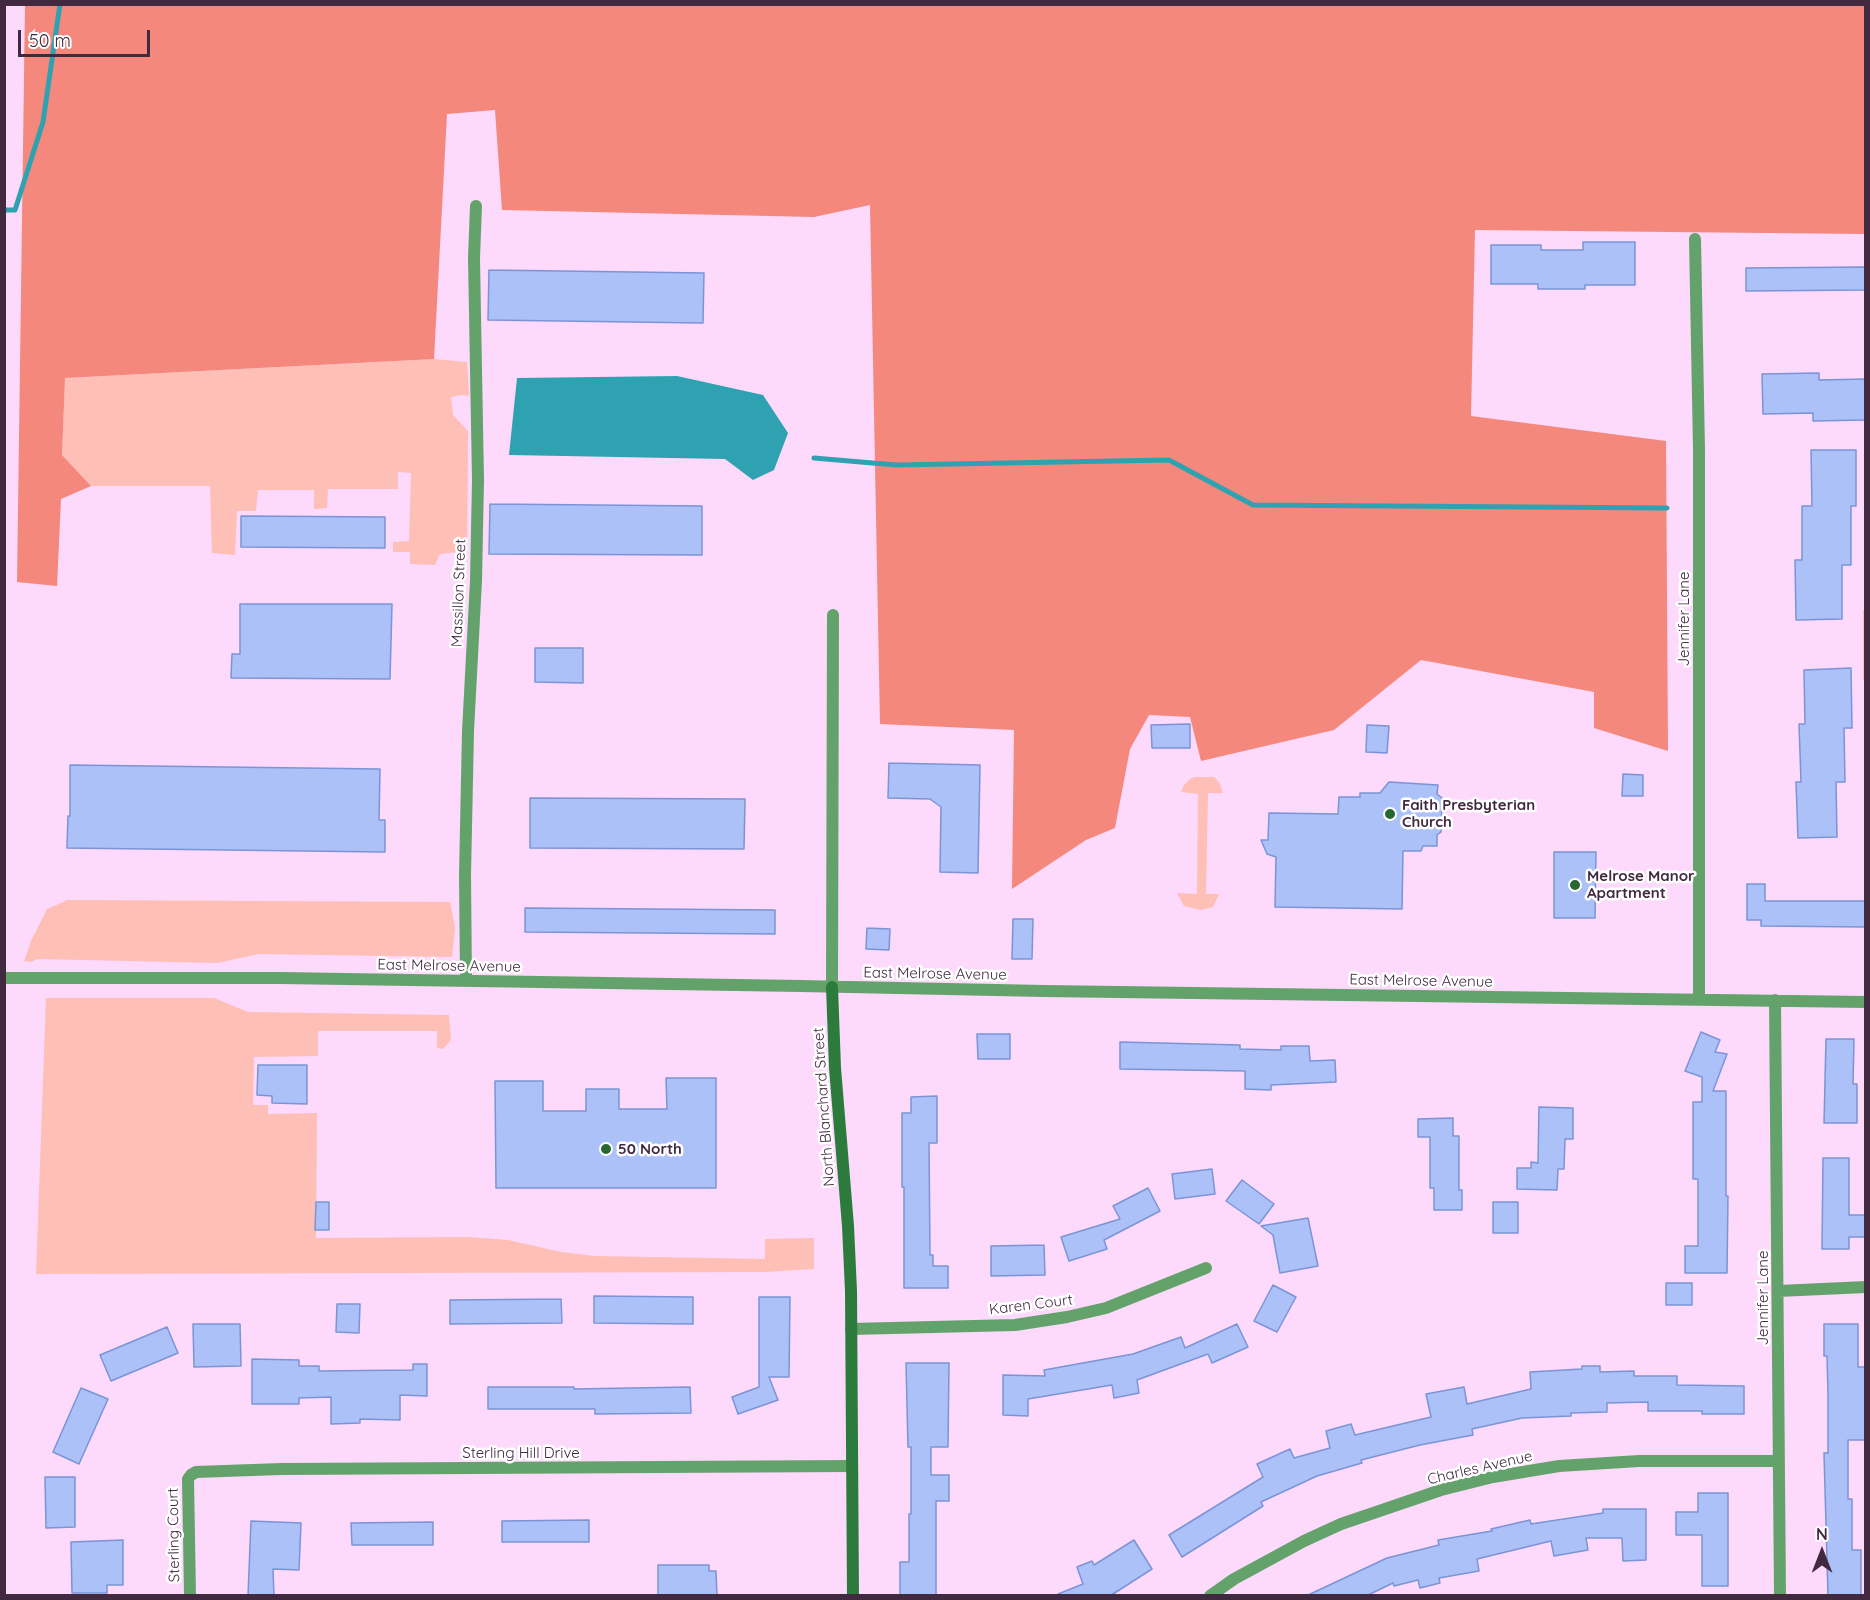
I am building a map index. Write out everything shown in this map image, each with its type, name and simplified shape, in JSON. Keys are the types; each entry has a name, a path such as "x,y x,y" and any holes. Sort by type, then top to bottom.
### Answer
{"street":[{"name":"Massillon Street","path":"466,981 465,875 468,743 476,581 478,480 474,258 476,206"},
{"name":"Jennifer Lane","path":"1695,239 1699,450 1699,999"},
{"name":"North Blanchard Street","path":"833,615 832,987 835,1068 848,1226 853,1596"},
{"name":"East Melrose Avenue","path":"4,978 280,978 1866,1002"},
{"name":"Jennifer Lane","path":"1775,1000 1780,1596"},
{"name":"Karen Court","path":"851,1329 1015,1325 1067,1317 1106,1308 1206,1268"},
{"path":"1778,1290 1866,1287"},
{"name":"Charles Avenue","path":"1210,1596 1234,1579 1341,1524 1441,1490 1493,1477 1559,1466 1639,1461 1779,1461"},
{"name":"Sterling Hill Drive","path":"191,1474 281,1469 852,1466"},
{"name":"Sterling Court","path":"190,1596 188,1479 191,1474"}],"shaded area":[{"path":"25,5 1865,5 1865,234 1475,230 1471,416 1666,441 1668,751 1594,728 1594,692 1421,660 1334,730 1201,761 1190,717 1149,715 1130,749 1115,828 1086,840 1012,889 1014,730 880,724 870,205 814,217 502,210 495,110 447,114 434,359 65,378 62,455 91,486 61,499 57,586 17,582"},
{"path":"434,359 467,362 469,396 451,397 453,415 468,431 467,551 440,554 435,565 410,564 410,552 393,552 393,542 409,541 411,473 398,472 398,489 328,489 327,508 314,509 314,490 258,490 256,511 237,511 235,555 212,553 210,486 91,486 62,455 65,378"},
{"path":"1863,610 1866,610 1865,680 1863,680"},
{"path":"1195,777 1214,777 1219,782 1223,793 1208,793 1206,894 1219,894 1213,907 1201,910 1184,906 1177,893 1197,894 1198,794 1181,792 1184,785"},
{"path":"68,900 450,902 455,928 452,957 259,954 217,963 38,959 31,962 24,961 47,909"},
{"path":"46,998 214,998 248,1012 449,1015 451,1040 443,1049 437,1048 437,1031 318,1031 318,1056 254,1057 253,1105 268,1105 268,1114 317,1113 316,1238 468,1237 508,1240 561,1252 595,1256 765,1259 765,1239 814,1238 814,1269 765,1272 36,1274"}],"water":[{"path":"677,376 763,395 788,433 774,470 753,480 725,459 509,455 517,378"}],"building":[{"path":"1583,242 1635,242 1635,285 1585,285 1585,289 1538,289 1538,284 1491,284 1491,245 1541,245 1541,250 1583,250"},
{"path":"1866,267 1866,290 1746,291 1746,268"},
{"path":"489,270 704,273 703,323 488,320"},
{"path":"1819,373 1819,380 1866,379 1866,420 1813,421 1813,413 1763,414 1762,374"},
{"path":"1811,450 1856,450 1856,506 1851,506 1851,565 1842,565 1842,619 1796,620 1795,560 1802,560 1802,506 1812,506"},
{"path":"490,504 702,506 702,555 489,554"},
{"path":"241,516 385,517 385,548 241,547"},
{"path":"240,604 392,604 390,679 231,678 232,654 240,654"},
{"path":"535,648 583,648 583,683 535,682"},
{"path":"1851,668 1852,728 1844,728 1845,782 1836,782 1837,837 1798,838 1796,782 1801,782 1799,724 1805,724 1804,670"},
{"path":"1190,724 1190,748 1152,748 1151,725"},
{"path":"1367,725 1389,726 1387,753 1366,752"},
{"path":"889,763 980,765 978,873 940,872 941,807 930,799 888,798"},
{"path":"70,765 380,769 379,820 385,820 385,852 67,848 68,816 70,816"},
{"path":"1623,774 1643,775 1643,796 1622,796"},
{"path":"1389,782 1438,785 1437,794 1442,798 1441,832 1437,835 1437,846 1423,846 1421,851 1403,851 1402,909 1275,907 1276,857 1267,854 1261,840 1268,840 1269,813 1338,814 1339,797 1360,797 1360,793 1380,793"},
{"path":"530,798 745,799 744,849 530,848"},
{"name":"Melrose Manor Apartment","path":"1554,852 1596,852 1595,918 1554,918"},
{"path":"1747,884 1765,884 1765,901 1866,901 1866,927 1761,926 1761,920 1747,920"},
{"path":"525,908 775,910 775,934 525,932"},
{"path":"1013,919 1033,919 1032,959 1012,959"},
{"path":"867,928 890,929 889,950 866,949"},
{"path":"1701,1032 1720,1040 1715,1052 1727,1054 1713,1091 1726,1091 1727,1273 1685,1273 1685,1246 1698,1246 1698,1179 1693,1179 1693,1102 1702,1102 1702,1077 1685,1071"},
{"path":"977,1034 1010,1034 1010,1059 978,1059"},
{"path":"1826,1039 1854,1039 1853,1084 1857,1084 1857,1123 1824,1123"},
{"path":"1120,1042 1240,1045 1240,1049 1281,1050 1281,1046 1309,1046 1310,1061 1335,1060 1336,1082 1271,1085 1271,1090 1245,1089 1245,1071 1120,1069"},
{"path":"258,1065 307,1065 307,1104 272,1103 272,1096 257,1095"},
{"name":"50 North","path":"666,1078 716,1078 716,1188 496,1188 495,1081 543,1081 543,1111 586,1111 586,1089 619,1089 619,1109 667,1109"},
{"path":"937,1096 937,1143 929,1143 930,1255 933,1255 933,1266 948,1266 948,1288 904,1288 902,1113 911,1113 911,1097"},
{"path":"1539,1107 1573,1108 1573,1139 1565,1139 1564,1169 1558,1169 1557,1190 1517,1189 1517,1168 1531,1168 1531,1162 1538,1163"},
{"path":"1453,1118 1453,1136 1459,1136 1459,1190 1462,1190 1462,1210 1434,1210 1434,1188 1430,1188 1430,1137 1418,1137 1418,1119"},
{"path":"1823,1158 1849,1158 1849,1215 1866,1215 1866,1237 1849,1237 1849,1249 1822,1249"},
{"path":"1212,1169 1215,1194 1175,1199 1172,1174"},
{"path":"1242,1180 1274,1204 1259,1224 1226,1201"},
{"path":"1148,1188 1160,1211 1104,1240 1107,1249 1069,1261 1061,1237 1120,1219 1113,1206"},
{"path":"316,1202 329,1202 329,1230 315,1230"},
{"path":"1493,1202 1518,1202 1518,1233 1493,1233"},
{"path":"1308,1218 1318,1266 1280,1273 1273,1235 1261,1226"},
{"path":"1044,1245 1045,1275 991,1276 991,1246"},
{"path":"1666,1283 1692,1283 1692,1305 1666,1305"},
{"path":"1273,1285 1296,1297 1277,1332 1254,1321"},
{"path":"594,1296 693,1297 693,1324 594,1323"},
{"path":"759,1297 790,1297 789,1377 769,1377 778,1400 738,1414 732,1397 759,1387"},
{"path":"561,1299 562,1323 450,1324 450,1300"},
{"path":"337,1304 360,1304 359,1333 336,1332"},
{"path":"193,1324 240,1324 241,1366 194,1367"},
{"path":"1237,1324 1248,1347 1212,1363 1208,1354 1137,1380 1139,1393 1114,1398 1112,1385 1028,1399 1028,1416 1003,1415 1003,1375 1045,1376 1044,1370 1133,1354 1181,1337 1185,1348"},
{"path":"1824,1324 1858,1324 1858,1367 1866,1367 1866,1440 1848,1440 1848,1499 1852,1499 1852,1550 1861,1550 1861,1596 1828,1596 1824,1453 1828,1453 1828,1394 1827,1356 1824,1356"},
{"path":"167,1327 178,1353 111,1381 100,1355"},
{"path":"252,1359 299,1360 299,1366 319,1366 319,1371 413,1370 413,1364 427,1364 427,1396 400,1395 400,1420 360,1419 360,1423 331,1424 331,1397 299,1398 299,1404 252,1404"},
{"path":"906,1363 949,1363 948,1447 931,1447 931,1475 949,1475 949,1501 936,1501 936,1596 900,1596 900,1562 909,1562 909,1514 911,1514 911,1447 908,1447"},
{"path":"1582,1366 1600,1366 1600,1372 1634,1371 1634,1376 1677,1376 1677,1385 1744,1386 1744,1414 1648,1411 1648,1402 1607,1403 1607,1412 1522,1418 1472,1429 1473,1435 1361,1460 1362,1463 1317,1476 1261,1502 1263,1506 1182,1557 1169,1535 1263,1477 1257,1464 1290,1449 1294,1458 1330,1448 1326,1431 1351,1424 1355,1435 1431,1417 1426,1394 1464,1387 1467,1404 1531,1389 1530,1372 1582,1369"},
{"path":"488,1387 574,1387 574,1389 690,1387 691,1413 595,1414 595,1409 488,1409"},
{"path":"81,1388 108,1399 79,1464 53,1452"},
{"path":"45,1477 75,1477 75,1527 46,1528"},
{"path":"1698,1493 1728,1493 1728,1586 1702,1586 1702,1535 1676,1535 1676,1512 1698,1512"},
{"path":"1603,1509 1646,1509 1646,1560 1623,1561 1622,1538 1586,1538 1588,1550 1554,1556 1551,1541 1477,1559 1479,1571 1439,1578 1440,1583 1420,1588 1418,1580 1394,1586 1393,1583 1366,1596 1306,1596 1387,1558 1439,1545 1438,1540 1492,1531 1491,1529 1530,1520 1531,1524 1603,1513"},
{"path":"589,1520 589,1542 502,1542 502,1521"},
{"path":"251,1521 301,1523 299,1570 273,1569 274,1596 248,1596"},
{"path":"433,1522 433,1545 352,1545 351,1523"},
{"path":"123,1540 123,1585 107,1585 107,1593 72,1593 71,1542"},
{"path":"1134,1540 1152,1569 1110,1596 1058,1596 1058,1594 1083,1584 1077,1567 1092,1561 1094,1565"},
{"path":"658,1565 709,1565 709,1571 716,1571 717,1596 658,1596"}],"waterway":[{"path":"4,210 15,210 43,122 60,4"},
{"path":"814,458 896,465 1169,460 1253,505 1667,508"}],"place":[{"name":"Faith Presbyterian Church","path":"1390,814"},
{"name":"Melrose Manor Apartment","path":"1575,885"},
{"name":"50 North","path":"606,1149"}]}
